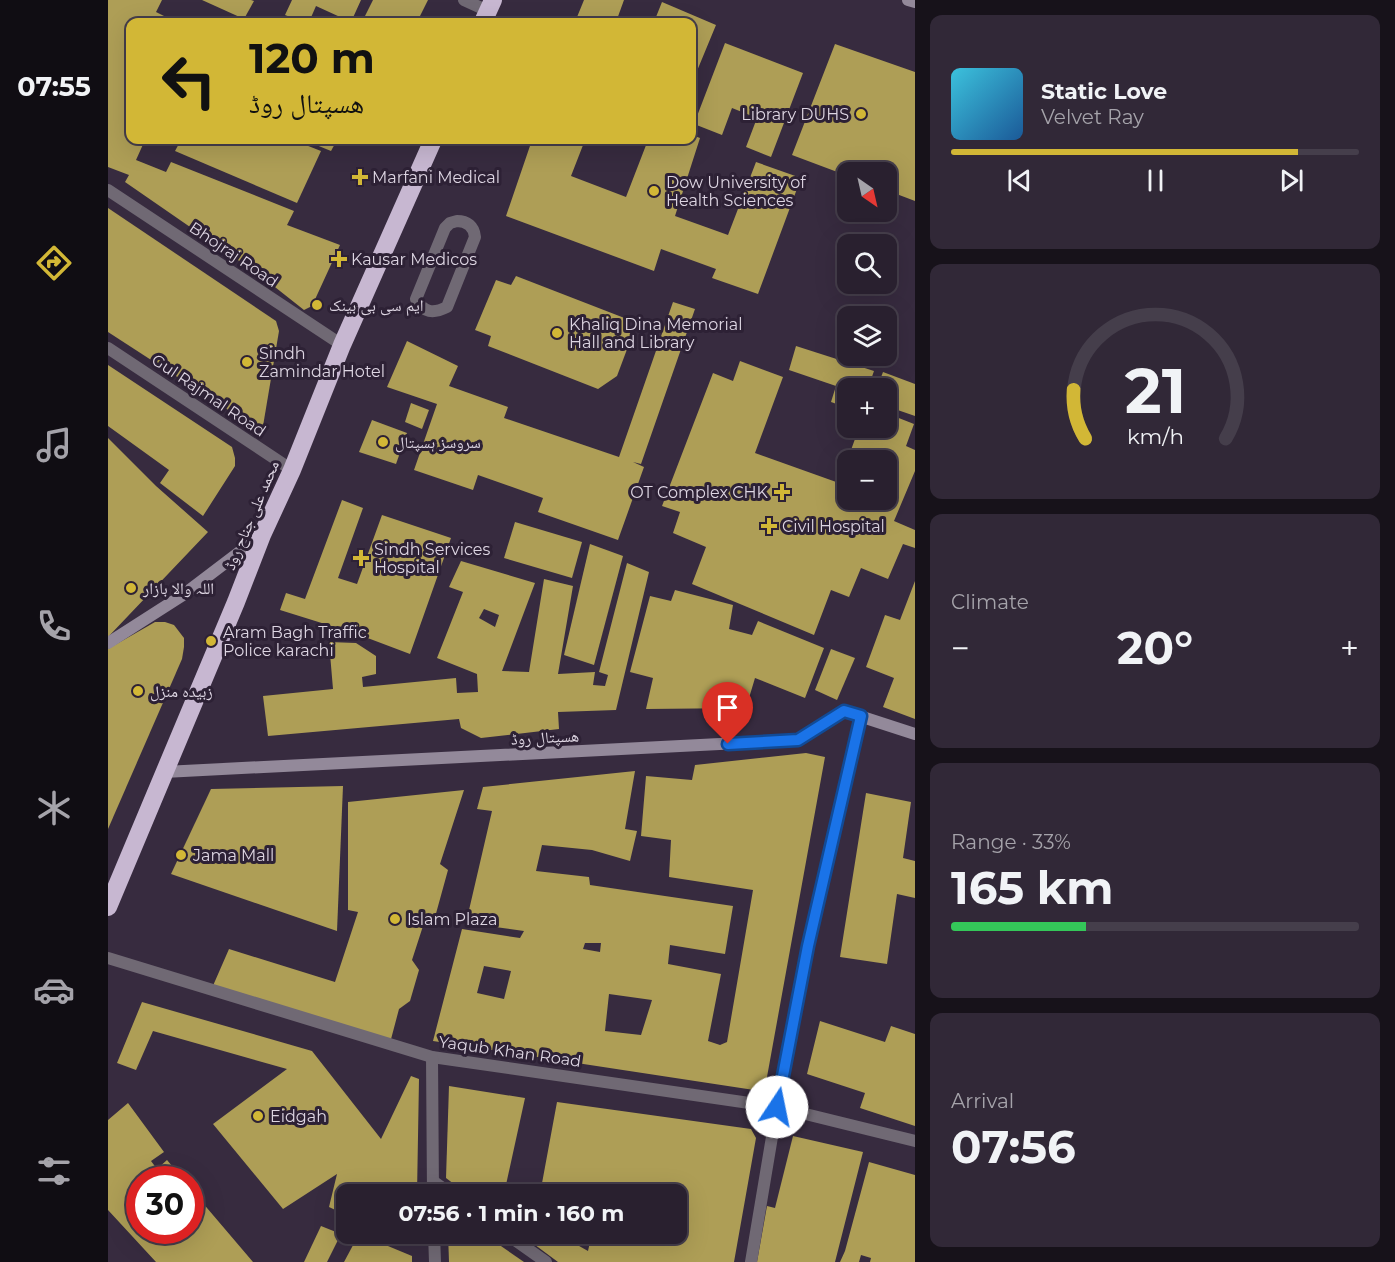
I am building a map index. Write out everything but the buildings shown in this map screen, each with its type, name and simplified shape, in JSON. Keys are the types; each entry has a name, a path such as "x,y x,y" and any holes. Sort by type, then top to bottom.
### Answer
{"highway":[{"name":"محمد علی جناح روڈ","path":"108,907 342,345 431,144"}],"street":[{"path":"464,0 488,11"},
{"path":"908,0 915,2"},
{"name":"Bhojraj Road","path":"108,190 342,345"},
{"path":"464,221 474,231 474,237 447,307 432,312 424,310 416,299 444,228 450,222 464,221"},
{"name":"Gul Rajmal Road","path":"108,348 291,470"},
{"path":"108,643 183,595 262,535"},
{"name":"ھسپتال روڈ","path":"164,772 798,740 844,711 915,734"},
{"path":"751,1262 777,1107 808,946 861,716"},
{"name":"Yaqub Khan Road","path":"108,958 432,1057 777,1107 915,1141"},
{"path":"432,1057 433,1181 437,1184"},
{"path":"434,1244 435,1262"},
{"path":"521,1244 546,1262"}],"place":[{"name":"Library DUHS","path":"861,114"},
{"name":"Marfani Medical","path":"360,177"},
{"name":"Dow University of Health Sciences","path":"654,191"},
{"name":"Kausar Medicos","path":"339,259"},
{"name":"ایم سی بی بینک","path":"317,305"},
{"name":"Khaliq Dina Memorial Hall and Library","path":"557,333"},
{"name":"Sindh Zamindar Hotel","path":"247,362"},
{"name":"سروسز ہسپتال","path":"383,442"},
{"name":"OT Complex CHK","path":"782,492"},
{"name":"Civil Hospital","path":"769,526"},
{"name":"Sindh Services Hospital","path":"361,558"},
{"name":"اللہ والا بازار","path":"131,588"},
{"name":"Aram Bagh Traffic Police karachi","path":"211,641"},
{"name":"زبیدہ منزل","path":"138,691"},
{"name":"Jama Mall","path":"181,855"},
{"name":"Islam Plaza","path":"395,919"},
{"name":"Eidgah","path":"258,1116"}],"route":[{"path":"728,744 798,740 844,711 861,716 808,946 777,1107"}]}
